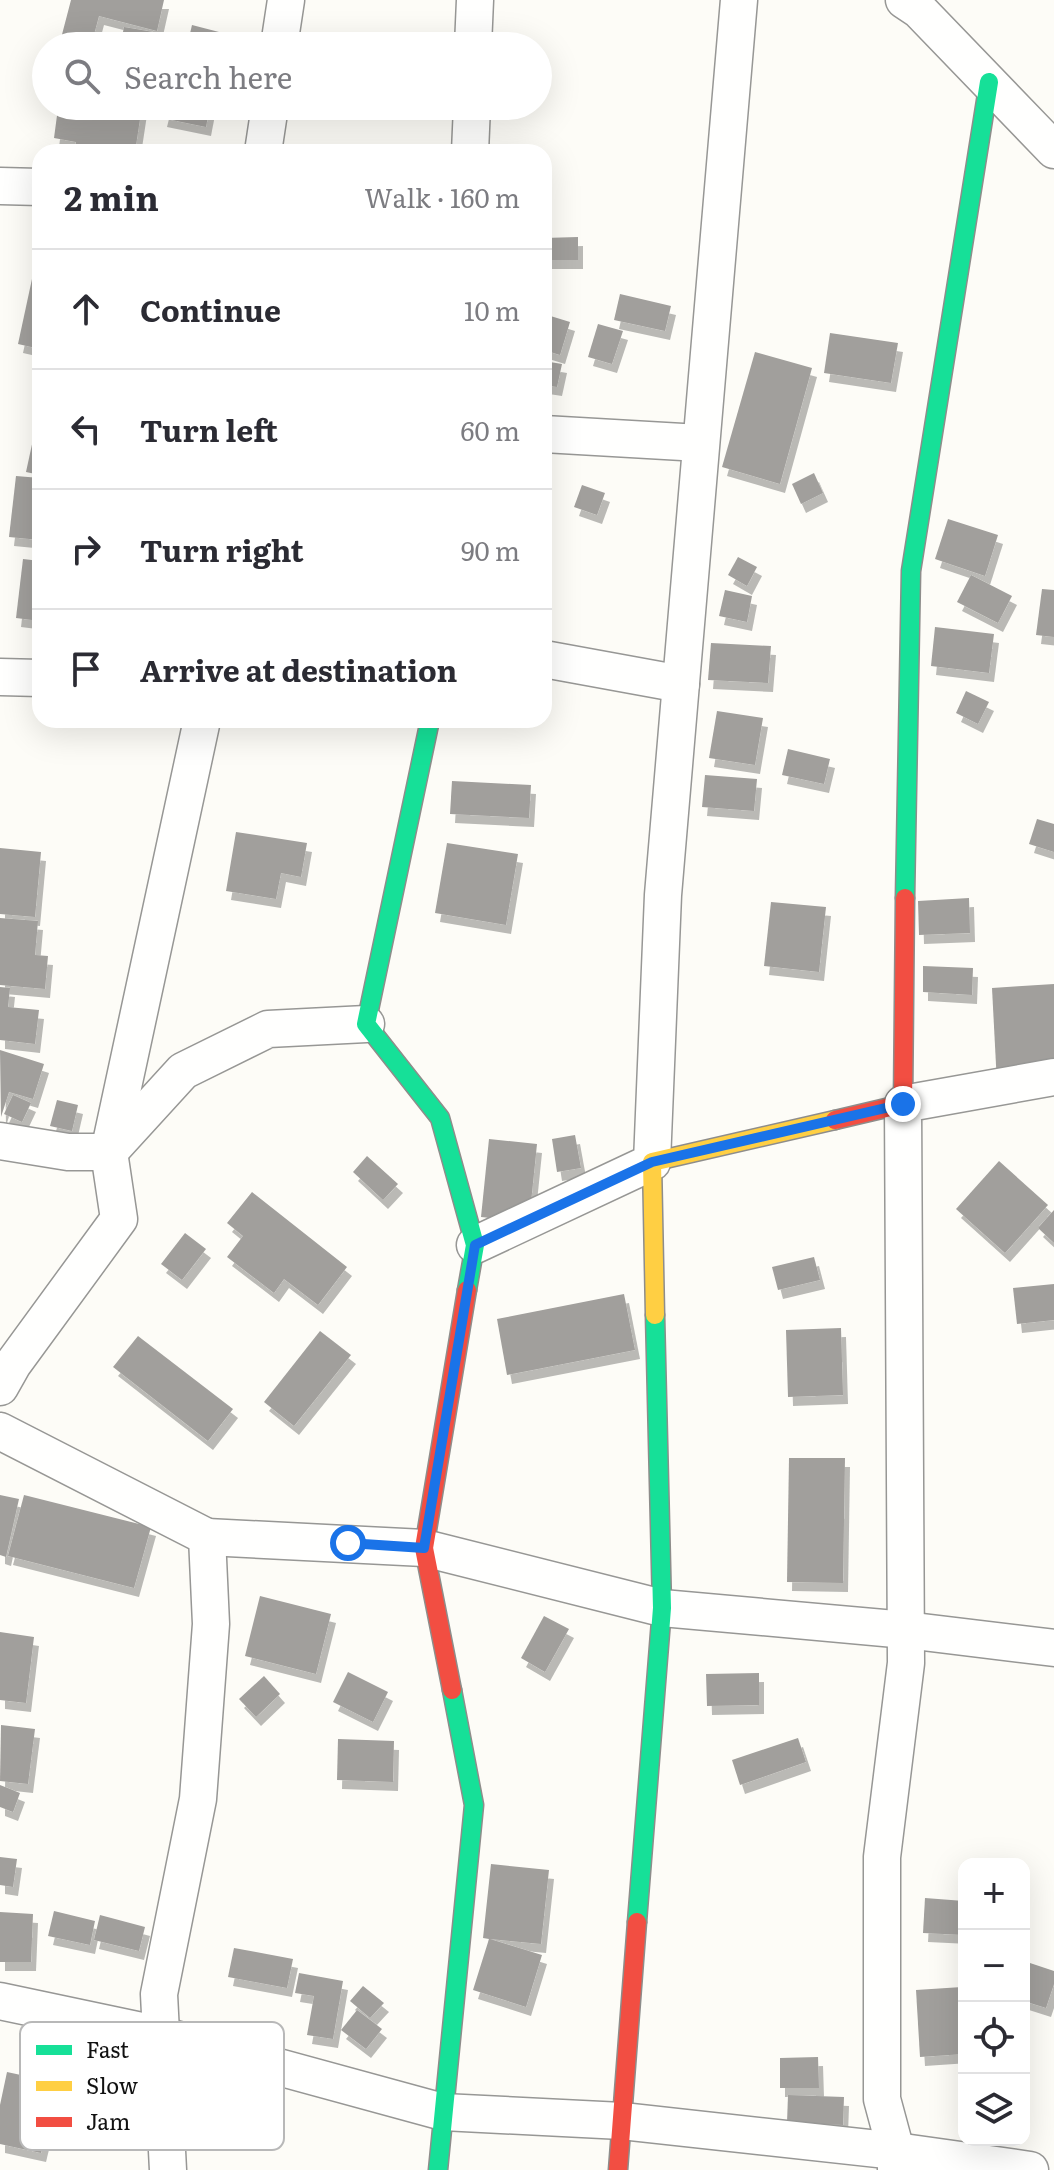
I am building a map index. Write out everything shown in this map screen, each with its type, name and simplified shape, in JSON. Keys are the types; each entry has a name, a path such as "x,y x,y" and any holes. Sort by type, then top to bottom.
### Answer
{"street":[{"path":"281,32 286,0"},
{"path":"474,32 475,0"},
{"path":"618,2170 662,1608 652,1162 663,895 739,0"},
{"path":"904,0 919,10 1054,150"},
{"path":"896,2161 882,2099 882,1857 906,1663 903,1104 911,571 989,82"},
{"path":"264,144 268,120"},
{"path":"470,144 471,120"},
{"path":"0,186 32,187"},
{"path":"552,434 700,443"},
{"path":"552,660 681,684"},
{"path":"0,677 32,678"},
{"path":"0,1387 119,1219 109,1152 200,728"},
{"path":"366,1024 428,728"},
{"path":"0,1141 68,1152 109,1152 183,1071 268,1029 366,1024"},
{"path":"366,1024 440,1118 475,1245 424,1548 474,1805 438,2170"},
{"path":"475,1245 652,1162 903,1104 1054,1077"},
{"path":"0,1431 207,1537 424,1548 662,1608 906,1630 1054,1648"},
{"path":"160,2022 159,1994 198,1799 211,1624 207,1537"},
{"path":"0,2001 99,2022"},
{"path":"284,2069 443,2112 622,2121 896,2161 1030,2170"},
{"path":"167,2150 168,2170"}],"building":[{"path":"71,0 164,0 157,31 99,16 95,32 63,32"},
{"path":"192,25 219,32 190,32"},
{"path":"124,27 153,32 123,32"},
{"path":"56,120 140,120 136,144 76,144 54,138"},
{"path":"172,120 207,120 206,127"},
{"path":"578,237 578,260 552,260 552,238"},
{"path":"32,279 32,347 18,344"},
{"path":"620,294 671,306 665,331 614,320"},
{"path":"552,316 570,322 560,355 552,352"},
{"path":"598,324 623,331 612,364 588,357"},
{"path":"830,333 898,343 891,383 824,373"},
{"path":"755,352 812,368 780,484 722,467"},
{"path":"552,362 562,364 557,387 552,386"},
{"path":"32,444 32,473 26,472"},
{"path":"814,473 823,493 801,504 792,484"},
{"path":"16,476 32,477 32,539 9,537"},
{"path":"582,485 605,493 597,515 574,507"},
{"path":"948,519 998,535 985,576 935,559"},
{"path":"738,557 757,567 747,586 728,575"},
{"path":"23,559 32,560 32,620 16,618"},
{"path":"971,575 1012,596 998,623 957,602"},
{"path":"1042,589 1054,590 1054,637 1036,635"},
{"path":"725,590 752,596 747,622 719,616"},
{"path":"935,627 994,634 989,673 931,666"},
{"path":"711,643 771,646 768,683 708,680"},
{"path":"966,691 989,702 978,724 956,713"},
{"path":"717,711 763,718 755,765 709,758"},
{"path":"788,749 830,759 824,784 782,775"},
{"path":"705,775 757,779 754,811 702,807"},
{"path":"452,781 531,785 529,818 450,814"},
{"path":"1037,819 1054,824 1054,852 1029,844"},
{"path":"236,832 307,843 301,877 281,873 276,899 226,891"},
{"path":"447,843 518,854 506,925 435,913"},
{"path":"0,848 41,852 35,917 0,914"},
{"path":"969,898 970,933 919,935 918,901"},
{"path":"771,902 826,907 819,972 764,966"},
{"path":"0,918 38,921 35,955 48,956 45,989 0,985"},
{"path":"923,966 973,968 972,995 923,992"},
{"path":"1054,984 1054,1080 997,1084 992,988"},
{"path":"0,987 10,988 8,1007 39,1010 35,1044 0,1040"},
{"path":"0,1050 44,1064 33,1099 9,1092 1,1117"},
{"path":"13,1095 31,1103 22,1122 4,1114"},
{"path":"57,1100 78,1105 72,1131 50,1126"},
{"path":"575,1135 581,1168 557,1172 552,1139"},
{"path":"489,1139 537,1144 529,1222 481,1217"},
{"path":"367,1156 398,1184 383,1200 353,1172"},
{"path":"999,1161 1048,1205 1005,1253 956,1209"},
{"path":"252,1192 347,1267 318,1305 284,1279 274,1293 227,1257 243,1236 227,1223"},
{"path":"1054,1210 1054,1243 1038,1228"},
{"path":"185,1233 206,1249 182,1280 161,1264"},
{"path":"814,1257 820,1280 778,1290 772,1267"},
{"path":"1054,1284 1054,1320 1017,1324 1013,1288"},
{"path":"624,1294 635,1350 507,1375 497,1319"},
{"path":"841,1328 843,1395 788,1397 786,1330"},
{"path":"320,1331 351,1355 294,1426 264,1402"},
{"path":"138,1336 233,1409 208,1441 113,1367"},
{"path":"789,1458 845,1458 843,1583 787,1582"},
{"path":"0,1495 19,1499 6,1557 0,1555"},
{"path":"24,1495 151,1527 134,1588 8,1556"},
{"path":"260,1596 331,1614 316,1674 245,1656"},
{"path":"544,1616 569,1629 545,1672 521,1658"},
{"path":"0,1632 34,1637 26,1703 0,1700"},
{"path":"348,1672 388,1692 373,1722 333,1702"},
{"path":"759,1673 759,1705 707,1706 706,1674"},
{"path":"264,1676 280,1694 256,1717 239,1699"},
{"path":"1,1725 35,1729 28,1784 0,1781"},
{"path":"798,1738 806,1762 740,1785 732,1760"},
{"path":"338,1739 394,1741 393,1782 337,1780"},
{"path":"0,1785 20,1793 13,1812 0,1807"},
{"path":"0,1857 17,1859 13,1887 0,1885"},
{"path":"491,1864 549,1870 541,1944 490,1939 542,1955 526,2007 473,1990 489,1939 483,1938"},
{"path":"925,1898 958,1901 958,1935 923,1933"},
{"path":"54,1911 95,1921 90,1945 48,1936"},
{"path":"0,1912 33,1914 31,1962 0,1962"},
{"path":"100,1915 145,1927 139,1951 94,1940"},
{"path":"234,1948 293,1959 287,1988 228,1977"},
{"path":"1030,1963 1054,1971 1054,1984 1046,2008 1030,2003"},
{"path":"299,1973 343,1981 333,2039 307,2035 314,1996 295,1993"},
{"path":"363,1986 384,2003 370,2018 350,2001"},
{"path":"958,1987 958,2054 920,2057 916,1990"},
{"path":"357,2010 382,2029 366,2049 341,2030"},
{"path":"818,2057 819,2088 780,2088 780,2058"},
{"path":"7,2072 20,2075 20,2148 0,2144 0,2105"},
{"path":"788,2095 844,2097 843,2125 787,2123"}],"traffic: fast":[{"path":"905,898 911,571 989,82"},
{"path":"428,728 366,1024 440,1118 475,1245 467,1290"},
{"path":"637,1922 662,1608 655,1315"},
{"path":"438,2170 474,1805 452,1690"}],"traffic: slow":[{"path":"655,1315 652,1162 835,1120"}],"traffic: jam":[{"path":"835,1120 903,1104 905,898"},
{"path":"452,1690 424,1548 467,1290"},
{"path":"618,2170 637,1922"}],"route":[{"path":"348,1543 424,1548 475,1245 652,1162 903,1104"}]}
